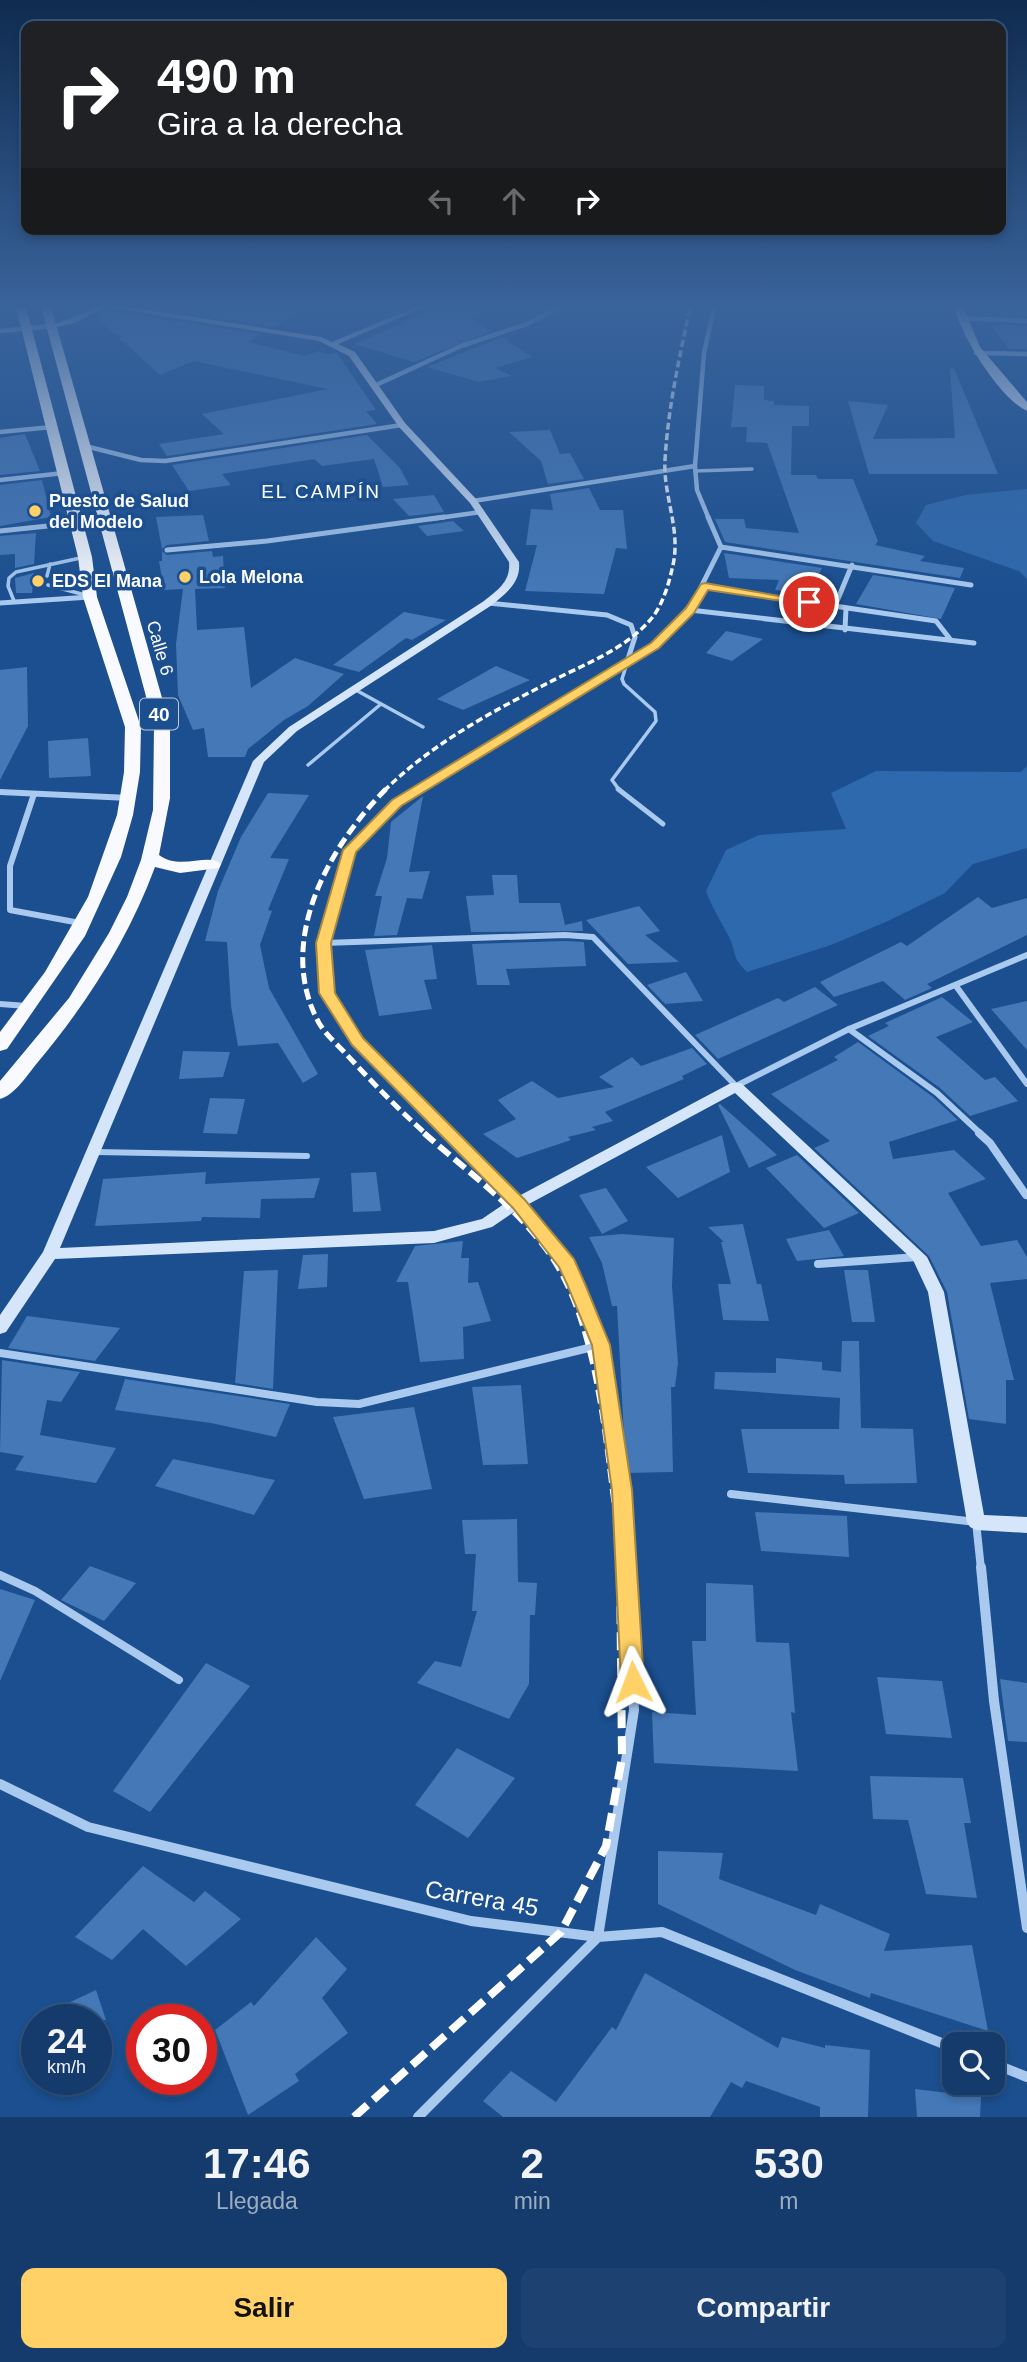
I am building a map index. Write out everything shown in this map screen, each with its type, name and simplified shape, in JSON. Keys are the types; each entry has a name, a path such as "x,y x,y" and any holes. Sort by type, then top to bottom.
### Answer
{"highway":[{"name":"40","path":"0,1045 31,1006 83,924 101,890 121,836 130,798 133,727 90,597 85,557 45,402"},
{"name":"Calle 6","path":"0,1093 33,1058 100,963 130,908 150,856 164,779 162,726 73,402"},
{"path":"150,856 155,862 183,868 214,864"}],"main road":[{"path":"0,1328 50,1254 258,761 293,729 488,603 510,584 516,570 473,501 402,425 387,402"},
{"path":"50,1254 434,1237 487,1223 736,1086 919,1257 936,1292 976,1522 1027,1525"}],"street":[{"path":"418,2117 598,1937 634,1710 622,1490 601,1345 567,1264 519,1204 358,1041 327,993 324,943 350,850 396,803 655,646 690,610 705,587 721,547 697,490 695,469 702,402"},
{"path":"85,446 141,460 165,461 402,425"},
{"path":"0,432 52,427"},
{"path":"473,501 695,469"},
{"path":"0,480 64,473"},
{"path":"167,550 267,541 481,512"},
{"path":"0,531 76,523"},
{"path":"721,547 852,565 971,586"},
{"path":"835,606 852,565"},
{"path":"705,587 936,621 950,639"},
{"path":"0,603 90,597"},
{"path":"488,603 607,615 631,625 635,637 627,663"},
{"path":"845,630 846,608"},
{"path":"690,610 974,643"},
{"path":"0,792 130,798"},
{"path":"34,794 11,869 6,893 10,909 83,924"},
{"path":"324,943 565,934 593,937 736,1086 849,1029 1027,956"},
{"path":"956,986 1027,1084"},
{"path":"0,1004 31,1006"},
{"path":"849,1029 937,1093 981,1134 1027,1195"},
{"path":"818,1264 919,1257"},
{"path":"0,1353 317,1402 359,1404 601,1345"},
{"path":"731,1494 976,1522 994,1701 1026,1921"},
{"name":"Carrera 45","path":"0,1784 88,1827 471,1922 598,1937 662,1932 942,2043"},
{"path":"1005,2068 1027,2077"}],"lane":[{"path":"695,469 752,468"},
{"path":"14,601 9,578 16,572 85,557"},
{"path":"47,576 50,564"},
{"path":"48,585 90,597"},
{"path":"627,663 622,679 624,684 655,712 656,721 612,780 614,786 663,824"},
{"path":"354,690 423,727"},
{"path":"308,765 381,704"},
{"path":"93,1152 307,1156"},
{"path":"0,1575 34,1591 179,1680"}],"shaded area":[{"path":"1027,489 1027,579 1019,571 933,541 916,523 926,505 965,495"},
{"path":"1027,766 1027,848 973,864 945,893 831,945 747,972 739,962 706,891 726,850 759,835 846,829 831,793 876,771 1021,772"}],"building":[{"path":"264,402 370,402 376,410 366,411 377,424 167,456 159,444 224,434 202,414"},
{"path":"733,402 774,402 774,405 809,406 809,426 792,426 791,475 816,475 818,479 853,479 878,541 875,545 925,556 920,561 964,568 960,578 725,542 715,519 744,519 746,528 799,533 767,443 746,442 747,427 731,427"},
{"path":"848,402 888,405 873,439 955,438 952,402 968,402 998,474 869,474"},
{"path":"550,430 560,454 570,453 584,479 548,484 541,461 509,432"},
{"path":"25,434 40,471 0,475 0,438"},
{"path":"367,435 400,468 409,485 383,487 374,459 322,466 314,459 222,474 231,485 189,491 172,465"},
{"path":"42,480 51,517 0,526 0,485"},
{"path":"589,488 600,510 623,510 627,549 616,548 604,594 525,591 537,545 526,545 531,509 553,510 550,494"},
{"path":"434,495 444,512 409,516 393,499"},
{"path":"203,515 209,541 167,545 162,549 156,517"},
{"path":"453,521 464,531 427,536 418,526"},
{"path":"36,533 34,564 15,568 15,554 0,555 0,536"},
{"path":"162,551 167,555 212,551 213,557 223,556 225,588 195,589 197,630 244,627 251,688 295,658 344,674 308,706 284,720 248,749 245,757 208,757 204,728 193,730 178,695 176,644 183,589 164,590 159,561 162,561"},
{"path":"724,553 822,568 809,594 775,590 779,580 729,578"},
{"path":"34,573 32,593 16,593 15,578"},
{"path":"873,575 955,588 941,619 856,604"},
{"path":"404,612 446,620 412,640 406,638 359,672 333,665"},
{"path":"726,631 763,639 732,661 706,653"},
{"path":"496,666 530,680 463,710 437,699"},
{"path":"27,667 28,726 0,780 0,670"},
{"path":"88,738 91,776 49,778 48,741"},
{"path":"268,793 309,795 270,858 289,859 268,910 272,911 260,945 269,988 318,1074 303,1083 278,1043 238,1046 231,1006 227,942 205,941 218,891 241,837"},
{"path":"423,796 409,872 430,871 422,899 407,898 397,935 374,936 382,896 375,896 387,858 391,822"},
{"path":"492,875 517,875 519,903 560,903 565,925 582,921 583,931 471,932 466,896 494,895"},
{"path":"978,897 992,908 1027,898 1027,935 927,984 932,988 905,1000 883,981 834,997 820,982 901,942 907,946"},
{"path":"639,906 660,931 645,935 679,962 628,964 586,920"},
{"path":"584,942 586,966 506,969 510,985 477,985 472,944"},
{"path":"432,945 437,979 424,980 432,1009 379,1016 365,950"},
{"path":"686,972 703,1001 665,1004 647,985"},
{"path":"815,987 838,1005 718,1059 695,1035 778,998 784,1002"},
{"path":"942,997 973,1022 936,1037 985,1080 995,1077 1018,1101 970,1116 940,1088 868,1036 889,1026 885,1023"},
{"path":"1027,1001 1027,1050 991,1009"},
{"path":"858,1042 933,1097 958,1120 889,1142 893,1159 954,1150 986,1179 948,1193 981,1246 1017,1240 1027,1257 1027,1279 990,1283 1014,1380 1006,1380 1006,1424 969,1419 947,1292 929,1256 814,1148 830,1141 771,1094 838,1060 834,1057"},
{"path":"692,1048 707,1064 682,1076 684,1079 605,1112 613,1121 592,1127 596,1130 568,1137 571,1140 517,1158 483,1134 516,1119 498,1100 532,1081 558,1098 614,1087 599,1077 632,1057 641,1066"},
{"path":"183,1051 230,1052 223,1077 179,1079"},
{"path":"210,1098 245,1099 237,1134 203,1133"},
{"path":"718,1105 777,1155 749,1168"},
{"path":"722,1135 730,1172 678,1198 646,1167"},
{"path":"797,1155 859,1213 824,1228 766,1168"},
{"path":"206,1172 205,1184 320,1178 314,1198 261,1199 260,1218 202,1217 201,1221 95,1226 103,1179"},
{"path":"376,1172 381,1211 353,1212 351,1173"},
{"path":"606,1188 628,1221 602,1234 579,1195"},
{"path":"743,1224 769,1321 723,1320 718,1284 731,1284 721,1242 724,1242 708,1227"},
{"path":"829,1230 844,1256 797,1261 786,1239"},
{"path":"622,1234 674,1238 672,1286 678,1363 675,1387 671,1387 673,1472 626,1473 617,1306 612,1306 602,1263 589,1237"},
{"path":"463,1241 461,1258 469,1258 468,1283 478,1282 491,1321 463,1327 464,1359 420,1362 408,1282 396,1282 415,1246"},
{"path":"328,1254 327,1287 298,1289 303,1255"},
{"path":"278,1270 273,1389 235,1383 244,1271"},
{"path":"844,1270 868,1270 875,1322 852,1322"},
{"path":"27,1316 120,1328 95,1361 8,1348"},
{"path":"842,1341 859,1341 861,1428 913,1429 917,1483 845,1484 844,1475 748,1473 741,1429 839,1429 840,1398 714,1389 715,1372 776,1373 776,1358 822,1362 822,1370 841,1372"},
{"path":"2,1360 80,1372 61,1402 47,1400 40,1435 116,1448 96,1483 15,1470 24,1456 0,1452"},
{"path":"125,1379 290,1404 276,1437 211,1423 115,1410"},
{"path":"521,1385 528,1464 483,1465 472,1387"},
{"path":"414,1407 432,1489 364,1499 333,1417"},
{"path":"173,1459 275,1480 254,1515 155,1486"},
{"path":"755,1512 847,1516 849,1557 761,1551"},
{"path":"517,1519 518,1582 537,1583 535,1615 530,1615 529,1684 509,1719 417,1683 435,1661 461,1667 477,1611 472,1611 476,1554 465,1554 462,1520"},
{"path":"90,1566 136,1583 104,1621 61,1600"},
{"path":"706,1583 753,1585 756,1642 789,1643 795,1713 791,1712 798,1771 654,1763 652,1712 696,1715 692,1641 706,1641"},
{"path":"0,1589 35,1600 0,1681"},
{"path":"206,1663 250,1686 150,1812 113,1791"},
{"path":"877,1677 942,1681 952,1738 886,1734"},
{"path":"1000,1679 1027,1683 1027,1742 1008,1741"},
{"path":"457,1748 515,1778 468,1838 415,1805"},
{"path":"870,1776 963,1778 971,1823 964,1823 977,1898 926,1894 908,1820 873,1819"},
{"path":"658,1851 723,1853 719,1879 816,1915 820,1904 890,1934 884,1951 972,1945 988,2031 871,1993 870,1998 795,1970 658,1904"},
{"path":"143,1866 194,1902 205,1891 241,1919 186,1966 143,1929 112,1960 75,1937"},
{"path":"316,1937 347,1969 322,1998 348,2033 295,2074 299,2081 248,2115 217,2035 217,2028 251,2002 254,2006"},
{"path":"645,1973 778,2048 782,2037 825,2048 825,2045 870,2050 868,2117 820,2117 820,2107 746,2081 742,2088 731,2082 710,2117 503,2117 483,2101 511,2071 556,2102 612,2027 616,2030"},
{"path":"96,1990 101,2004 66,2004"},
{"path":"915,2089 942,2092 942,2095 981,2097 980,2117 917,2117"}],"railway":[{"path":"385,790 441,744 505,706 603,656 629,640 651,619 662,601 675,552 665,473 672,402"},
{"path":"385,790 365,812 328,867 314,898 306,929 303,961 307,992 319,1023 376,1086 426,1134"},
{"path":"424,1133 493,1192 526,1225 554,1260 570,1290 582,1323 600,1397 620,1544 620,1567"},
{"path":"354,2117 561,1932 606,1846 622,1758 620,1567"}],"place":[{"name":"Puesto de Salud del Modelo","path":"35,511"},
{"name":"Lola Melona","path":"185,577"},
{"name":"EDS El Mana","path":"38,581"}],"district":[{"name":"EL CAMPÍN","path":"321,491"}],"route":[{"path":"633,1682 622,1490 601,1345 576,1284 567,1264 519,1204 358,1041 327,993 324,943 350,850 396,803 655,646 690,610 705,587 809,602"}]}
